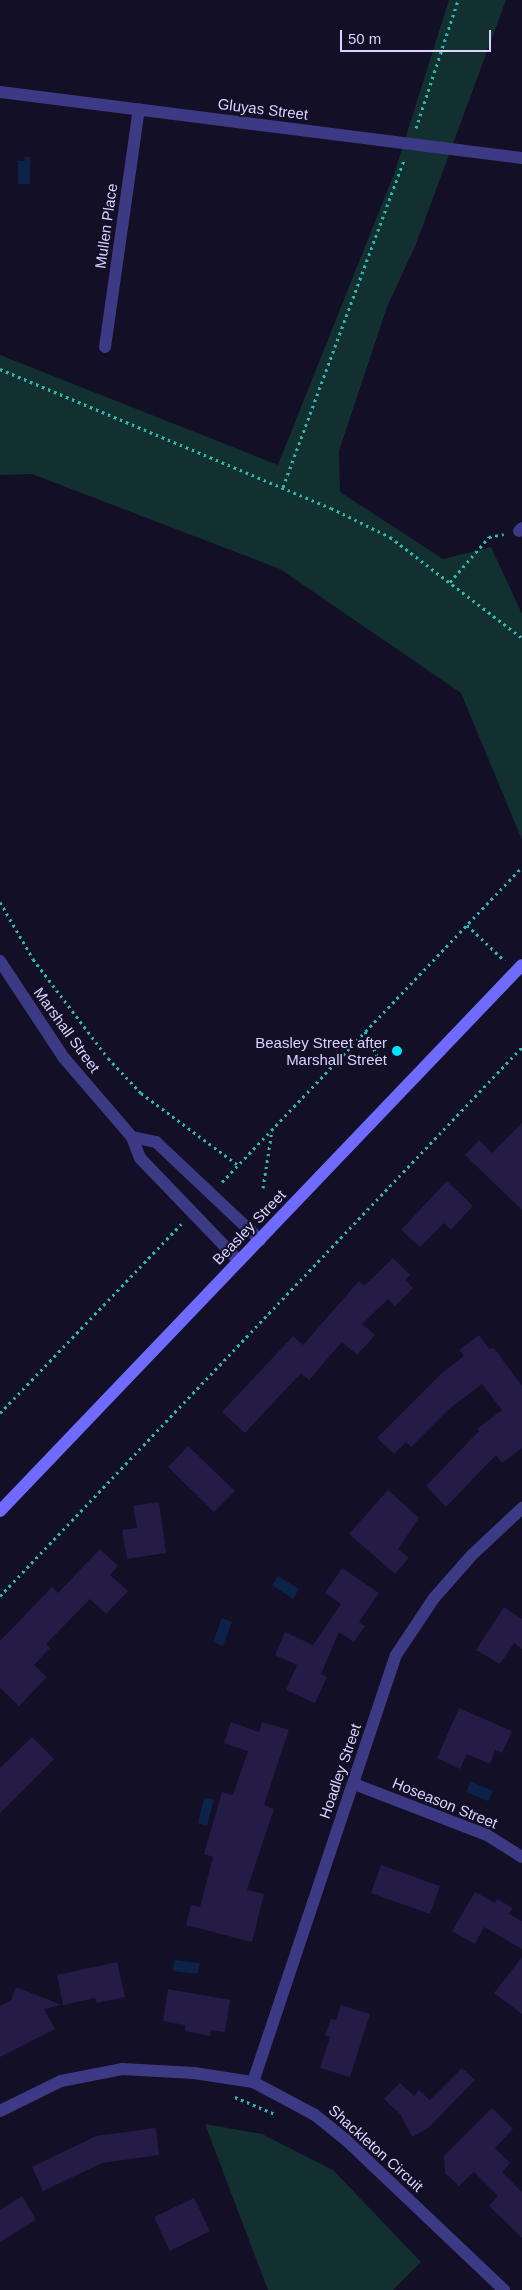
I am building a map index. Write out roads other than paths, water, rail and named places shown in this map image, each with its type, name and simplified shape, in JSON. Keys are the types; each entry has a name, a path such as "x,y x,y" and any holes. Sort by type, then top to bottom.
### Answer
{"main road":[{"name":"Beasley Street","path":"0,1511 519,968"}],"street":[{"name":"Gluyas Street","path":"0,92 522,158"},
{"name":"Mullen Place","path":"105,346 139,110"},
{"name":"Marshall Street","path":"0,960 4,977 64,1058 132,1137 140,1158 239,1261"},
{"path":"132,1137 156,1142 260,1240"},
{"name":"Hoadley Street","path":"253,2082 396,1655 434,1598 472,1555 522,1508"},
{"name":"Hoseason Street","path":"354,1784 487,1835 522,1857"},
{"name":"Shackleton Circuit","path":"0,2111 61,2081 122,2069 194,2073 253,2082 315,2115 346,2140 504,2290"}],"water":[{"path":"25,157 30,157 30,184 18,184 18,161 25,161"},
{"path":"278,1576 299,1589 293,1599 272,1585"},
{"path":"222,1618 232,1622 223,1646 213,1642"},
{"path":"471,1782 493,1791 488,1801 466,1792"},
{"path":"204,1798 214,1800 207,1826 198,1823"},
{"path":"174,1960 200,1963 198,1974 173,1971"}],"place":[{"name":"Beasley Street after Marshall Street","path":"397,1051"}]}
